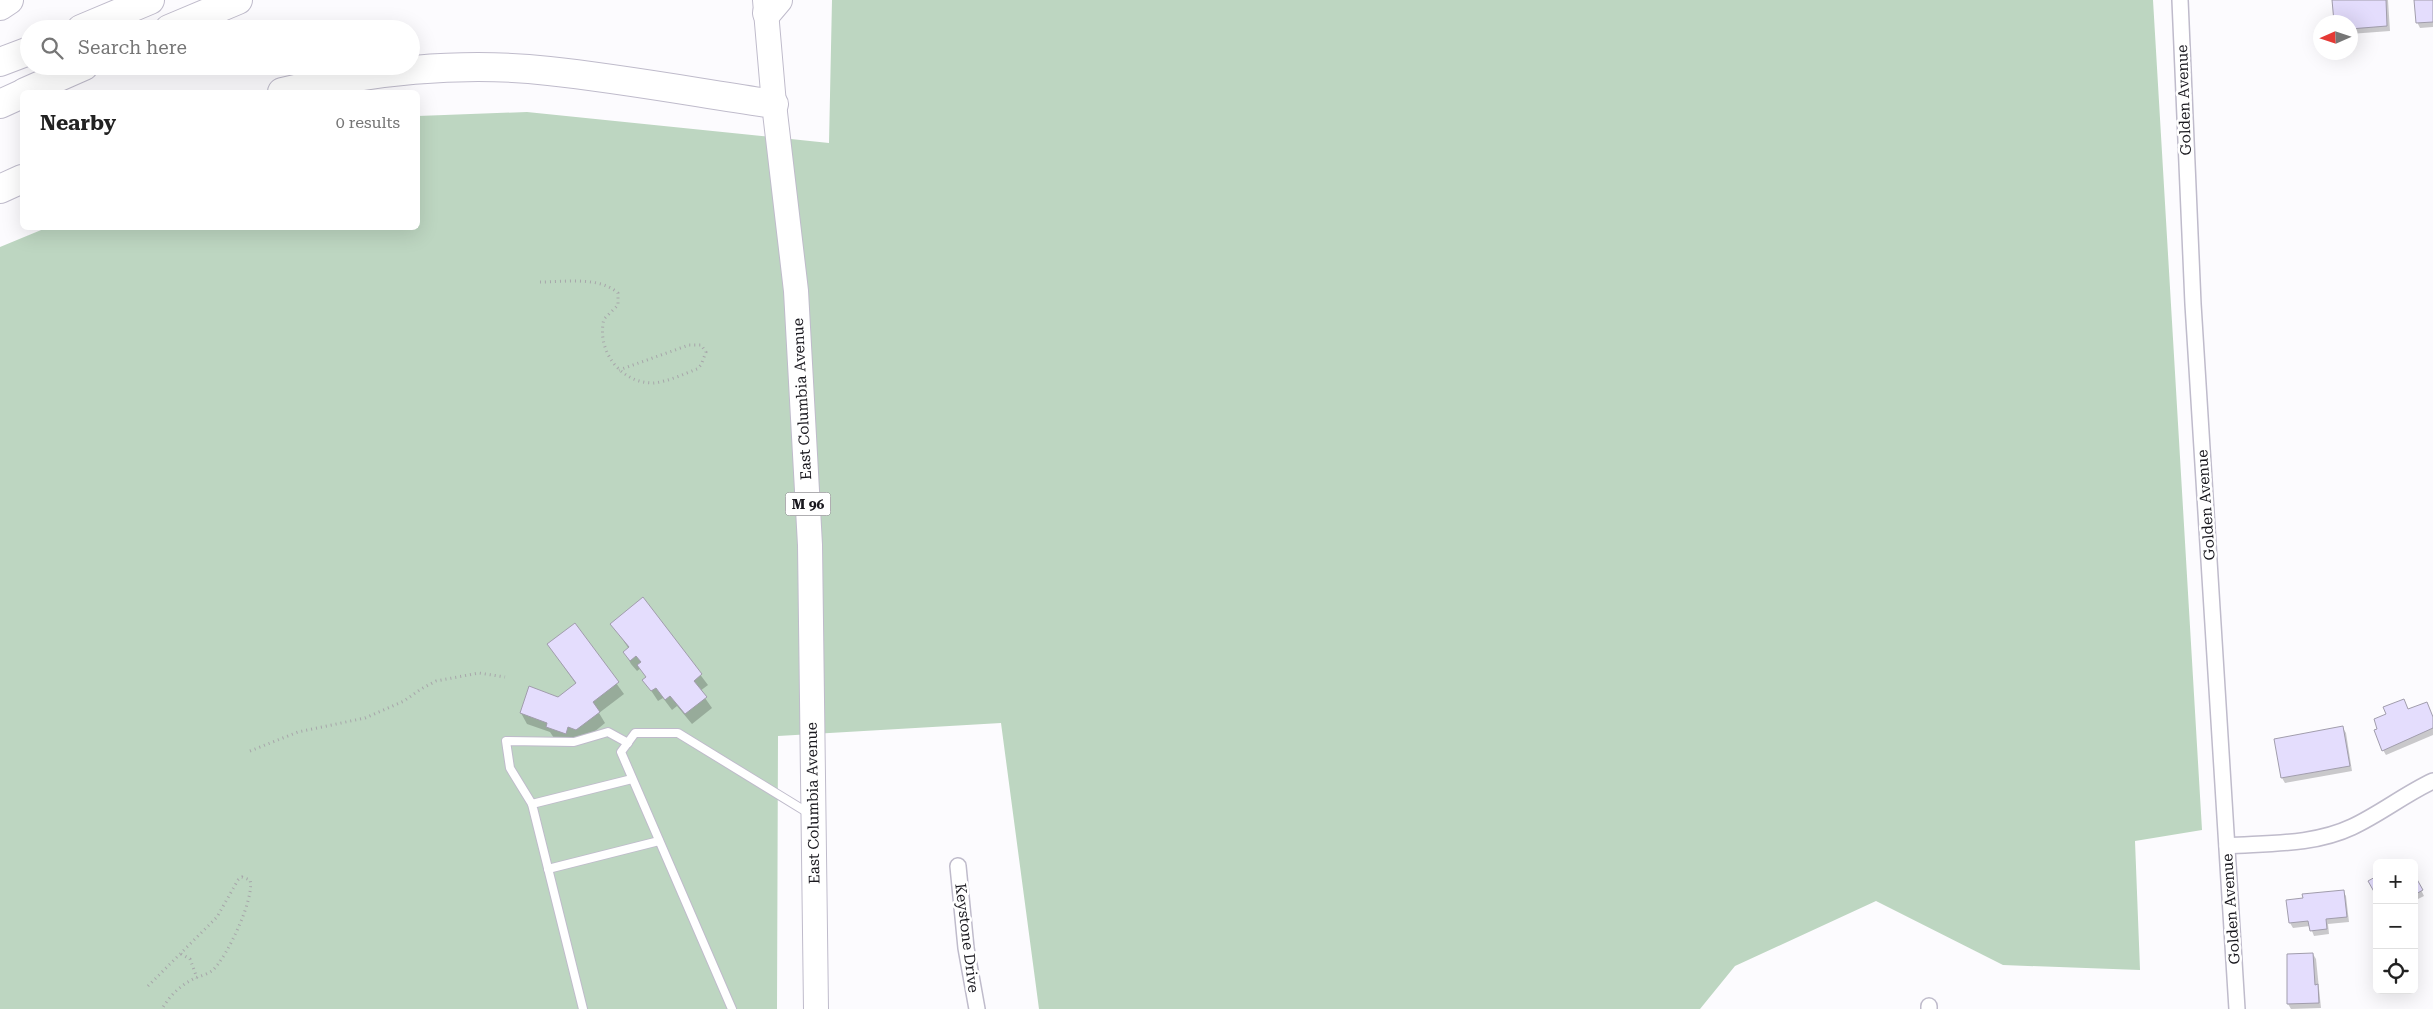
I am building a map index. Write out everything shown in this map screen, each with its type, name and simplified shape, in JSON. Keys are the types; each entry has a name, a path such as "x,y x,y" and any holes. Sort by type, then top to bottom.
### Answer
{"highway":[{"path":"0,6 9,0"},
{"path":"102,20 150,0"},
{"path":"190,20 238,0"},
{"path":"0,62 20,54"},
{"path":"420,70 456,67 547,70 774,104"},
{"path":"31,90 64,75"},
{"path":"292,90 367,75"},
{"path":"0,104 20,95"},
{"path":"0,189 20,180"}],"main road":[{"name":"East Columbia Avenue","path":"770,4 774,104 796,291 810,545 816,1009"}],"street":[{"name":"Golden Avenue","path":"2180,0 2193,304 2237,1009"},
{"path":"2227,846 2296,841 2339,832 2374,816 2433,781"},
{"name":"Keystone Drive","path":"958,866 966,948 977,1009"}],"lane":[{"path":"583,1009 532,804 510,768 506,741 574,742 608,732 628,742"},
{"path":"732,1009 620,752 635,733 678,733 814,817"},
{"path":"532,804 632,779"},
{"path":"548,869 659,841"}],"path":[{"path":"540,282 588,282 613,289 618,293 618,305 604,319 602,334 609,356 619,370 635,380 654,383 697,369 702,365 706,352 701,345 689,345 619,370"},
{"path":"250,751 298,732 365,718 404,702 421,689 436,681 479,673 505,677"},
{"path":"148,986 217,917 238,880 242,877 250,880 250,900 234,935 214,969 176,991 162,1009"},
{"path":"180,954 190,958 197,978"}],"green space":[{"path":"832,0 2153,0 2202,830 2135,841 2140,970 2003,965 1876,901 1735,966 1700,1009 1039,1009 1001,723 778,736 777,1009 0,1009 0,247 41,230 420,230 420,116 527,112 829,143"}],"building":[{"path":"2332,0 2386,0 2387,26 2358,28 2358,15 2333,15"},
{"path":"2414,0 2433,0 2433,22 2416,23"},
{"path":"643,597 702,674 694,681 707,697 685,714 670,696 665,700 656,688 651,691 642,680 646,677 637,665 641,662 636,656 630,661 623,652 629,647 610,624"},
{"path":"575,623 619,682 593,702 600,712 576,730 568,727 566,734 546,727 547,723 520,713 529,686 558,697 576,683 547,644"},
{"path":"2404,699 2408,709 2427,702 2433,717 2433,728 2382,751 2374,730 2377,729 2374,719 2386,714 2383,707"},
{"path":"2343,726 2350,766 2281,778 2274,739"},
{"path":"2373,878 2373,890 2368,881"},
{"path":"2418,881 2423,890 2418,893"},
{"path":"2344,890 2347,917 2326,919 2327,929 2310,931 2308,921 2289,923 2286,900 2303,898 2302,894"},
{"path":"2313,953 2315,985 2318,984 2319,1003 2287,1004 2287,954"}]}
